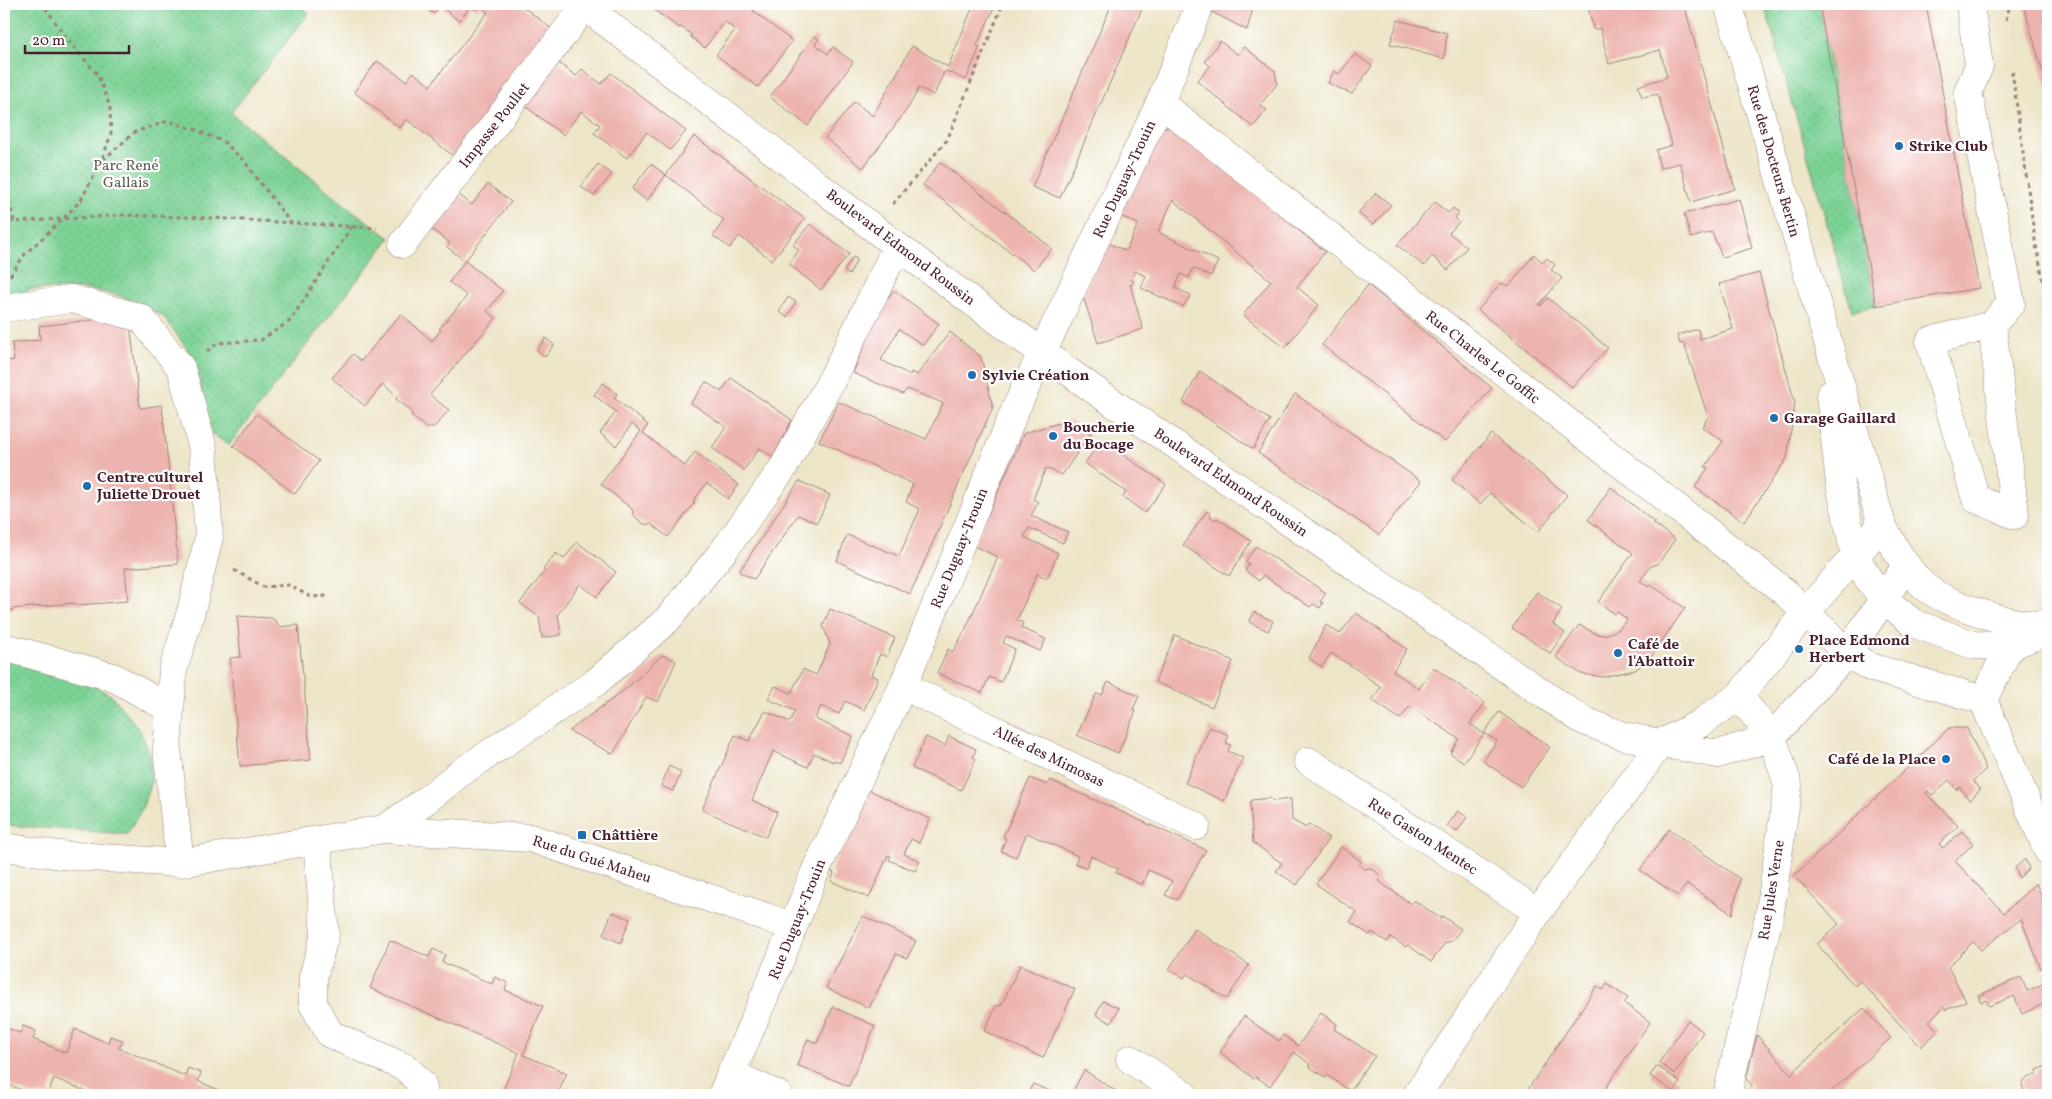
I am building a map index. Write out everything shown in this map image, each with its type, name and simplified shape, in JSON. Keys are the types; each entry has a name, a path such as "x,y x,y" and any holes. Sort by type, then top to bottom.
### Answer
{"street":[{"name":"Rue Duguay-Trouin","path":"727,1084 814,874 903,686 1015,410 1160,103 1200,4"},
{"name":"Rue des Docteurs Bertin","path":"1728,4 1882,525 1906,566 1925,587 1953,602 1995,618 2029,624 2048,623"},
{"path":"1970,4 1979,66 1968,92 2011,303 1992,326 1930,341 1976,499 2015,516 1992,326"},
{"name":"Boulevard Edmond Roussin","path":"584,5 897,246 1100,394 1582,720 1623,736 1660,744"},
{"name":"Impasse Poullet","path":"410,235 584,5"},
{"name":"Rue Charles Le Goffic","path":"1160,103 1786,593 1847,652 1870,667 1983,700"},
{"path":"4,847 60,855 180,862 384,829 426,801 460,773 596,682 667,620 725,549 783,468 836,372 897,246"},
{"path":"5,295 72,299 141,318 181,368 203,449 209,537 190,615 173,670 167,749 180,862"},
{"name":"Rue des Docteurs Bertin","path":"1820,319 1840,484 1855,555 1869,580 1884,599 1913,624 1973,645 2010,646 2048,631"},
{"path":"1416,1095 1538,912 1660,744 1701,723 1739,696 1805,613 1882,525"},
{"path":"1660,744 1718,754 1772,737 1847,652 1906,566"},
{"path":"2010,646 1983,700 2048,851"},
{"path":"4,648 113,677 170,709"},
{"name":"Allée des Mimosas","path":"903,686 1196,826"},
{"name":"Rue Jules Verne","path":"1728,1095 1770,912 1788,785 1772,737 1739,696"},
{"name":"Rue Gaston Mentec","path":"1308,761 1538,912"},
{"name":"Rue du Gué Maheu","path":"384,829 530,838 766,916 793,927"},
{"path":"317,840 325,934 313,978 313,1004 330,1034 406,1068 422,1084 424,1095"},
{"path":"1130,1060 1184,1095"},
{"path":"727,1084 778,1095"}],"path":[{"path":"5,295 24,254 81,200 102,160 111,134 110,107 98,75 67,39 43,4"},
{"path":"874,228 947,140 1003,4"},
{"path":"2006,22 2010,4"},
{"path":"2011,65 2035,240 2048,304"},
{"path":"102,160 136,132 168,121 194,129 224,142 244,161 291,222"},
{"path":"4,178 14,222"},
{"path":"4,220 14,222 125,215 352,226 376,228 410,235"},
{"path":"181,368 218,343 261,340 290,321 352,226"},
{"path":"205,553 264,587 289,585 312,597 328,596"}],"green space":[{"name":"Parc René Gallais","path":"4,4 298,4 309,13 231,113 349,208 390,238 229,445 212,434 193,357 163,316 136,302 114,294 85,289 31,289 4,298"},
{"path":"1764,4 1819,4 1876,306 1852,311"},
{"path":"4,658 66,670 112,696 139,729 150,753 151,781 142,809 127,834 4,825"}],"building":[{"path":"433,4 520,4 554,31 456,158 406,119 400,128 354,92 377,61 407,81 413,72 430,86 488,12 480,6 477,10 471,6 459,21 440,6 434,14 428,10"},
{"path":"646,4 758,4 753,11 792,41 758,87 716,55 735,30 724,21 705,48 691,37 691,34 681,27 679,28"},
{"path":"974,4 996,4 977,45 980,47 966,80 946,71 934,95 919,88 908,108 863,168 825,138 854,102 873,116 912,46 948,67"},
{"path":"1112,4 1144,4 1060,198 1032,187"},
{"path":"1210,4 1254,4 1247,30 1208,10"},
{"path":"1587,4 1684,4 1735,189 1691,202 1680,163 1660,168 1656,150 1672,145 1658,94 1642,97 1638,86 1667,77 1660,50 1609,64 1600,28 1594,30"},
{"name":"Strike Club","path":"1819,4 1926,4 1979,288 1876,306"},
{"path":"2023,4 2048,4 2048,90"},
{"path":"1398,20 1447,33 1444,59 1390,44"},
{"path":"814,36 819,39 815,44 828,54 833,47 853,62 808,126 770,97"},
{"path":"1220,41 1238,55 1244,47 1275,71 1277,84 1260,105 1267,110 1253,127 1197,81 1210,66 1205,61"},
{"path":"1355,54 1372,66 1352,94 1328,83 1334,71 1339,74"},
{"path":"559,63 576,76 582,69 601,84 611,73 686,131 670,150 647,132 627,158 594,133 600,125 581,111 563,135 525,106"},
{"path":"1158,127 1174,128 1325,252 1297,287 1319,305 1285,348 1243,315 1271,281 1173,200 1158,232 1218,261 1211,276 1193,268 1189,278 1181,274 1175,288 1191,295 1183,307 1141,288 1146,276 1135,271 1131,280 1134,282 1132,285 1130,284 1143,329 1098,343 1083,296 1106,242 1126,251 1138,224 1118,215"},
{"path":"694,136 805,219 772,260 739,236 730,248 713,236 724,220 666,175"},
{"path":"940,162 1052,248 1034,270 923,185"},
{"path":"598,164 612,174 594,196 581,187"},
{"path":"651,164 666,175 647,201 632,189"},
{"path":"488,184 511,202 465,261 447,247 450,243 430,228 457,193 472,205"},
{"path":"1376,193 1391,205 1373,225 1358,213"},
{"path":"1739,199 1752,248 1722,257 1712,232 1691,238 1684,214"},
{"path":"1435,202 1448,213 1453,208 1459,213 1455,218 1459,222 1449,233 1467,247 1448,270 1432,256 1424,266 1397,245"},
{"path":"810,224 849,254 821,290 789,264 799,250 793,245"},
{"path":"1534,254 1543,263 1547,258 1555,265 1551,270 1562,278 1539,305 1541,306 1548,298 1608,348 1572,387 1478,310 1501,283 1507,286 1511,284"},
{"path":"853,257 857,259 849,275 844,271"},
{"path":"465,261 503,291 487,311 496,318 430,395 449,410 434,427 426,428 412,416 411,411 396,399 397,397 383,384 365,406 332,378 353,354 361,361 401,314 432,341 441,330 439,329 467,296 449,282"},
{"path":"1759,273 1795,403 1787,458 1744,522 1695,487 1708,468 1705,467 1723,441 1702,427 1708,417 1684,343 1680,344 1677,335 1698,329 1700,339 1733,329 1719,284"},
{"path":"1368,285 1492,388 1445,442 1322,345"},
{"path":"894,290 939,324 923,345 899,329 881,360 910,375 911,372 917,375 950,332 981,357 993,407 910,594 837,561 847,535 899,556 920,509 906,502 913,484 819,441 839,402 926,439 943,403 907,389 903,394 853,373 878,311"},
{"path":"788,297 796,302 787,317 779,312"},
{"name":"Centre culturel Juliette Drouet","path":"129,316 140,408 162,405 178,564 125,568 128,601 78,605 73,603 12,609 12,611 4,612 4,361 14,360 12,343 40,340 39,326"},
{"path":"546,338 554,345 545,357 537,350"},
{"path":"1200,371 1270,420 1253,449 1183,402"},
{"path":"731,378 792,420 773,457 759,448 744,470 712,448 726,427 691,403 706,382 721,392"},
{"path":"603,383 617,394 614,398 648,425 643,433 685,466 695,452 739,485 728,499 707,483 668,537 651,524 644,524 633,515 632,509 601,484 641,431 632,424 616,446 600,433 616,412 594,395"},
{"path":"1295,394 1421,481 1379,535 1258,453"},
{"path":"257,414 319,461 295,494 233,446"},
{"path":"1070,420 1091,433 1062,475 1046,468 1033,499 1038,502 1031,516 1068,532 1063,543 1029,528 1024,537 1058,553 1047,578 1037,574 1017,620 1023,623 1021,628 1046,639 1040,651 1006,636 1003,643 1015,649 1001,682 989,677 982,693 937,673 948,649 953,652 966,628 998,557 974,546 1024,433"},
{"path":"1491,434 1567,495 1538,532 1490,493 1480,504 1452,480"},
{"path":"1101,440 1166,484 1145,513 1123,497 1126,492 1085,463"},
{"path":"799,481 830,495 817,523 798,515 754,579 739,572"},
{"path":"1611,487 1654,524 1675,539 1658,564 1651,566 1640,581 1649,587 1651,585 1685,608 1649,660 1635,670 1603,677 1581,674 1556,657 1579,625 1597,634 1604,635 1618,630 1627,619 1617,612 1615,614 1598,602 1633,553 1588,520"},
{"path":"1207,511 1215,520 1217,518 1251,541 1229,576 1183,545"},
{"path":"577,542 616,572 597,597 580,584 558,614 561,635 542,638 539,617 520,603 545,571 543,569 556,553 564,559"},
{"path":"1256,546 1326,593 1320,602 1323,603 1320,608 1313,604 1310,607 1263,575 1259,581 1245,571 1249,564 1245,562"},
{"path":"1537,592 1562,609 1553,624 1565,633 1550,653 1512,628"},
{"path":"830,609 895,638 887,657 880,654 871,675 878,678 864,710 845,701 839,714 821,706 815,719 853,736 840,763 834,760 833,762 814,753 808,767 773,751 752,800 777,812 766,837 702,810 735,735 749,741 765,711 790,722 795,711 768,699 775,686 791,693 803,669 816,675 830,644 823,626"},
{"path":"1254,612 1273,621 1268,631 1249,622"},
{"path":"1356,613 1407,649 1393,671 1419,689 1433,667 1485,703 1470,724 1484,734 1464,762 1450,753 1459,739 1410,706 1400,719 1372,700 1381,687 1356,669 1331,653 1322,667 1309,658 1326,625 1340,634"},
{"path":"237,616 271,618 276,621 279,627 298,625 311,760 240,766 230,658 241,657"},
{"path":"1175,635 1233,661 1212,707 1155,682"},
{"path":"662,655 676,661 658,702 646,697 613,754 569,731 627,688"},
{"path":"1108,682 1139,696 1133,709 1136,711 1118,753 1077,735 1096,694 1102,695"},
{"path":"1499,712 1550,747 1521,787 1483,761 1497,741 1484,733"},
{"path":"1210,727 1229,735 1226,743 1231,745 1228,751 1243,758 1224,801 1185,783"},
{"path":"1949,728 1967,728 1986,769 1973,781 1980,790 1970,800 1959,787 1957,790 1949,780 1932,795 1928,791 1926,793 1958,826 1939,844 1943,848 1962,831 1973,844 1955,861 2004,913 2036,883 2048,913 2048,966 2041,969 2021,919 1981,950 1973,942 1948,967 1966,1001 1946,1010 1944,1007 1929,1021 1938,1031 1921,1047 1860,981 1855,986 1817,944 1839,924 1794,876"},
{"path":"949,736 976,749 973,757 976,759 961,790 912,768 926,737 945,746"},
{"path":"669,766 681,772 673,791 661,786"},
{"path":"1030,778 1047,785 1050,780 1206,850 1177,900 1165,895 1172,881 1160,875 1148,870 1142,885 1116,873 1118,869 1091,856 1086,868 1075,863 1078,856 1027,833 1016,857 1001,851 1006,838 1003,837"},
{"path":"867,789 930,819 919,843 911,839 904,854 920,861 915,871 889,860 891,856 888,855 869,898 831,881 834,873 831,871"},
{"path":"1270,798 1273,801 1291,799 1292,820 1306,828 1309,824 1329,838 1297,885 1276,871 1282,863 1253,843 1250,803 1252,800"},
{"path":"1458,811 1467,817 1457,832 1447,826"},
{"path":"1669,829 1740,879 1732,914 1687,884 1678,896 1640,870"},
{"path":"1341,847 1361,861 1359,865 1365,869 1371,868 1379,874 1380,882 1411,904 1414,900 1441,919 1442,916 1461,929 1452,941 1445,943 1431,962 1408,945 1405,947 1391,937 1387,942 1372,932 1370,935 1350,922 1357,912 1316,884"},
{"path":"2025,859 2029,869 2019,878 2015,868"},
{"path":"612,912 630,919 621,943 603,935"},
{"path":"863,916 916,941 907,958 896,954 869,1008 826,988"},
{"path":"1195,929 1249,965 1227,999 1187,974 1184,978 1169,969"},
{"path":"390,940 429,957 433,949 445,955 442,962 492,984 495,977 508,983 505,990 543,1006 523,1055 567,1073 557,1095 501,1095 519,1053 370,988"},
{"path":"1020,965 1075,989 1043,1058 984,1031 997,1005 1001,1006"},
{"path":"2048,975 2048,1002 2022,1014 2014,996 1989,1006 1986,1000 1981,1002 1978,996 2021,977 2027,991 2047,982 2045,976"},
{"path":"1607,984 1628,998 1624,1003 1650,1022 1601,1095 1524,1095 1597,986 1603,990"},
{"path":"1103,1001 1119,1008 1111,1023 1096,1015"},
{"path":"833,1007 875,1026 849,1086 797,1065 808,1039 817,1043"},
{"path":"1864,1008 1891,1038 1827,1095 1744,1095 1753,1086 1746,1079 1757,1035 1791,1074"},
{"path":"1321,1013 1337,1024 1334,1029 1375,1056 1350,1091 1327,1075 1326,1078 1308,1066 1310,1064 1294,1052 1270,1086 1256,1077 1254,1079 1220,1052 1244,1016 1279,1041 1283,1035 1298,1046"},
{"path":"1688,1020 1703,1032 1675,1074 1659,1063"},
{"path":"23,1026 36,1031 33,1039 66,1053 75,1029 108,1043 110,1036 123,1040 119,1048 185,1076 188,1068 201,1073 198,1081 230,1095 95,1095 54,1078 48,1095 34,1095 4,1083 4,1027 20,1033"},
{"path":"2048,1065 2048,1095 2026,1095 2022,1085 2024,1080 2038,1073 2037,1070"},
{"path":"1657,1066 1680,1082 1674,1092 1650,1076"},
{"path":"1084,1070 1117,1092 1117,1095 1071,1095"},
{"path":"1033,1084 1059,1095 1027,1095"}],"place":[{"name":"Strike Club","path":"1899,146"},
{"name":"Sylvie Création","path":"972,375"},
{"name":"Garage Gaillard","path":"1774,418"},
{"name":"Boucherie du Bocage","path":"1053,436"},
{"name":"Centre culturel Juliette Drouet","path":"87,486"},
{"name":"Place Edmond Herbert","path":"1799,649"},
{"name":"Café de l'Abattoir","path":"1618,653"},
{"name":"Café de la Place","path":"1946,759"},
{"name":"Châttière","path":"582,835"}]}
